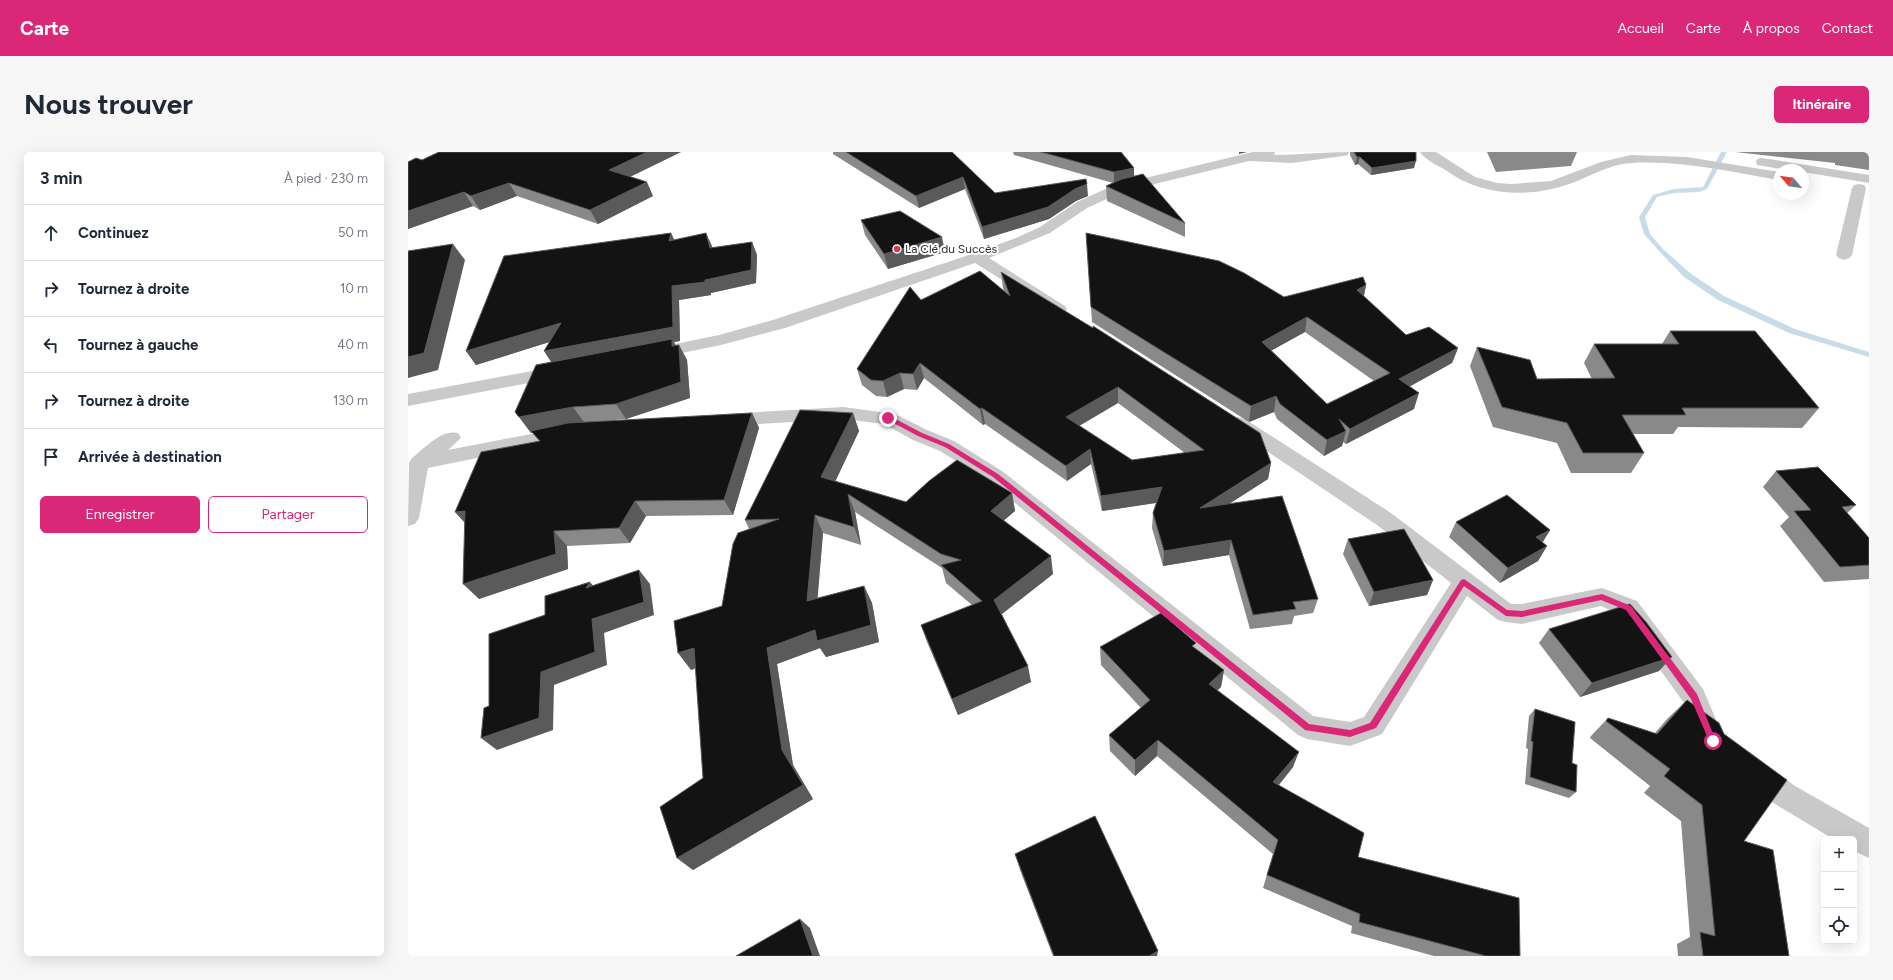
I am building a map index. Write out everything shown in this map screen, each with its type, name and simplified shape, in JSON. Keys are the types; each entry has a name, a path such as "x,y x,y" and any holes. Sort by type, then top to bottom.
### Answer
{"street":[{"path":"635,357 721,340 779,324 1021,241 1045,230 1082,205 1117,189 1269,152"},
{"path":"1246,157 1292,159 1343,152"},
{"path":"1426,152 1441,159 1459,174 1472,180 1493,186 1525,188 1554,184 1583,174 1608,162 1655,159 1713,159"},
{"path":"1693,152 1713,159 1733,163 1866,186"},
{"path":"1733,163 1773,174"},
{"path":"1809,180 1866,186"},
{"path":"1844,255 1866,186"},
{"path":"977,257 1077,320"},
{"path":"408,400 576,368"},
{"path":"705,421 843,413 888,418 920,435 947,446 995,476 1308,727 1350,734 1373,726 1464,582"},
{"path":"1222,414 1384,519 1506,613 1522,614 1602,597 1629,608 1694,697 1713,741 1725,750"},
{"path":"419,463 584,430"},
{"path":"408,518 419,463 451,438"},
{"path":"1743,763 1785,795 1869,844"}],"building":[{"path":"439,152 647,152 609,170 647,182 590,210 509,183 471,196 464,192 408,211 408,162 416,158 422,160"},
{"path":"846,152 952,152 995,193 1086,179 1087,184 1075,189 1048,207 982,227 963,177 916,196"},
{"path":"1041,152 1121,152 1134,168 1114,172"},
{"path":"1354,152 1416,152 1416,161 1372,168 1360,157 1357,157"},
{"path":"1143,174 1185,223 1106,186 1122,179"},
{"path":"900,211 942,237 884,254 861,220"},
{"path":"671,233 669,241 706,233 710,248 752,242 751,270 705,280 705,282 672,286 673,327 544,351 561,323 466,351 504,256"},
{"path":"1086,233 1219,261 1244,273 1284,297 1363,277 1366,285 1357,290 1406,335 1429,327 1458,348 1399,379 1419,393 1350,429 1339,419 1346,431 1327,440 1280,404 1276,396 1251,406 1091,307","holes":["1307,317 1390,373 1327,404 1262,342"]},
{"path":"453,244 424,353 408,357 408,251"},
{"path":"980,271 1010,296 1001,272 1093,328 1093,326 1260,433 1271,463 1200,508 1282,496 1318,599 1293,602 1296,609 1253,615 1231,540 1164,551 1153,513 1162,487 1101,496 1090,449 1066,466 982,408 980,409 920,363 913,374 900,373 883,381 871,380 857,369 910,287 921,300","holes":["1118,387 1204,450 1132,460 1066,417"]},
{"path":"1670,331 1755,331 1819,408 1682,408 1686,415 1622,415 1644,453 1583,453 1567,423 1502,407 1477,347 1530,360 1537,379 1615,378 1594,344 1679,344"},
{"path":"672,339 672,346 679,345 681,382 616,404 573,407 519,417 515,412 536,365"},
{"path":"800,410 853,413 821,477 906,502 929,481 957,460 1012,493 991,511 1051,556 994,600 1028,666 952,699 921,625 982,601 941,565 961,560 941,554 848,494 854,527 815,515 807,601 864,586 871,625 817,641 815,630 767,648 782,750 803,785 677,858 660,807 703,778 694,648 678,653 674,621 722,606 733,544 738,533 779,519 745,520"},
{"path":"752,413 724,500 635,501 619,528 554,531 556,554 463,584 465,511 455,512 481,452 540,441 531,431 568,423"},
{"path":"1818,467 1856,505 1842,507 1869,538 1869,565 1840,567 1794,511 1811,510 1776,471"},
{"path":"1507,495 1550,530 1536,537 1547,546 1508,568 1456,522"},
{"path":"1404,529 1433,580 1374,592 1348,539"},
{"path":"639,570 644,602 592,619 595,652 541,672 539,718 481,738 484,708 489,706 489,634 545,615 545,596 590,582 586,588"},
{"path":"1630,604 1646,622 1672,657 1592,683 1549,629"},
{"path":"1161,613 1196,643 1192,646 1224,670 1209,684 1299,752 1273,782 1364,833 1358,857 1519,898 1520,956 1486,956 1359,922 1360,914 1267,875 1278,840 1158,740 1135,760 1109,735 1150,700 1100,647"},
{"path":"1687,700 1719,723 1724,734 1787,780 1744,841 1773,850 1789,956 1703,956 1700,932 1715,936 1702,805 1664,776 1670,769 1606,721 1608,718 1657,734"},
{"path":"1535,709 1575,722 1572,763 1577,765 1576,792 1530,777 1533,742 1531,741"},
{"path":"1095,816 1158,951 1149,956 1054,956 1015,854"},
{"path":"800,919 813,956 736,956"}],"waterway":[{"path":"1724,152 1705,188 1699,190 1674,191 1655,196 1642,217 1647,234 1687,275 1721,298 1792,331 1869,355"}],"place":[{"name":"La Clé du Succès","path":"897,249"}],"route":[{"path":"888,418 920,435 947,446 995,476 1308,727 1350,734 1373,726 1464,582 1506,613 1522,614 1582,600 1602,597 1629,608 1694,697 1713,741"}]}
